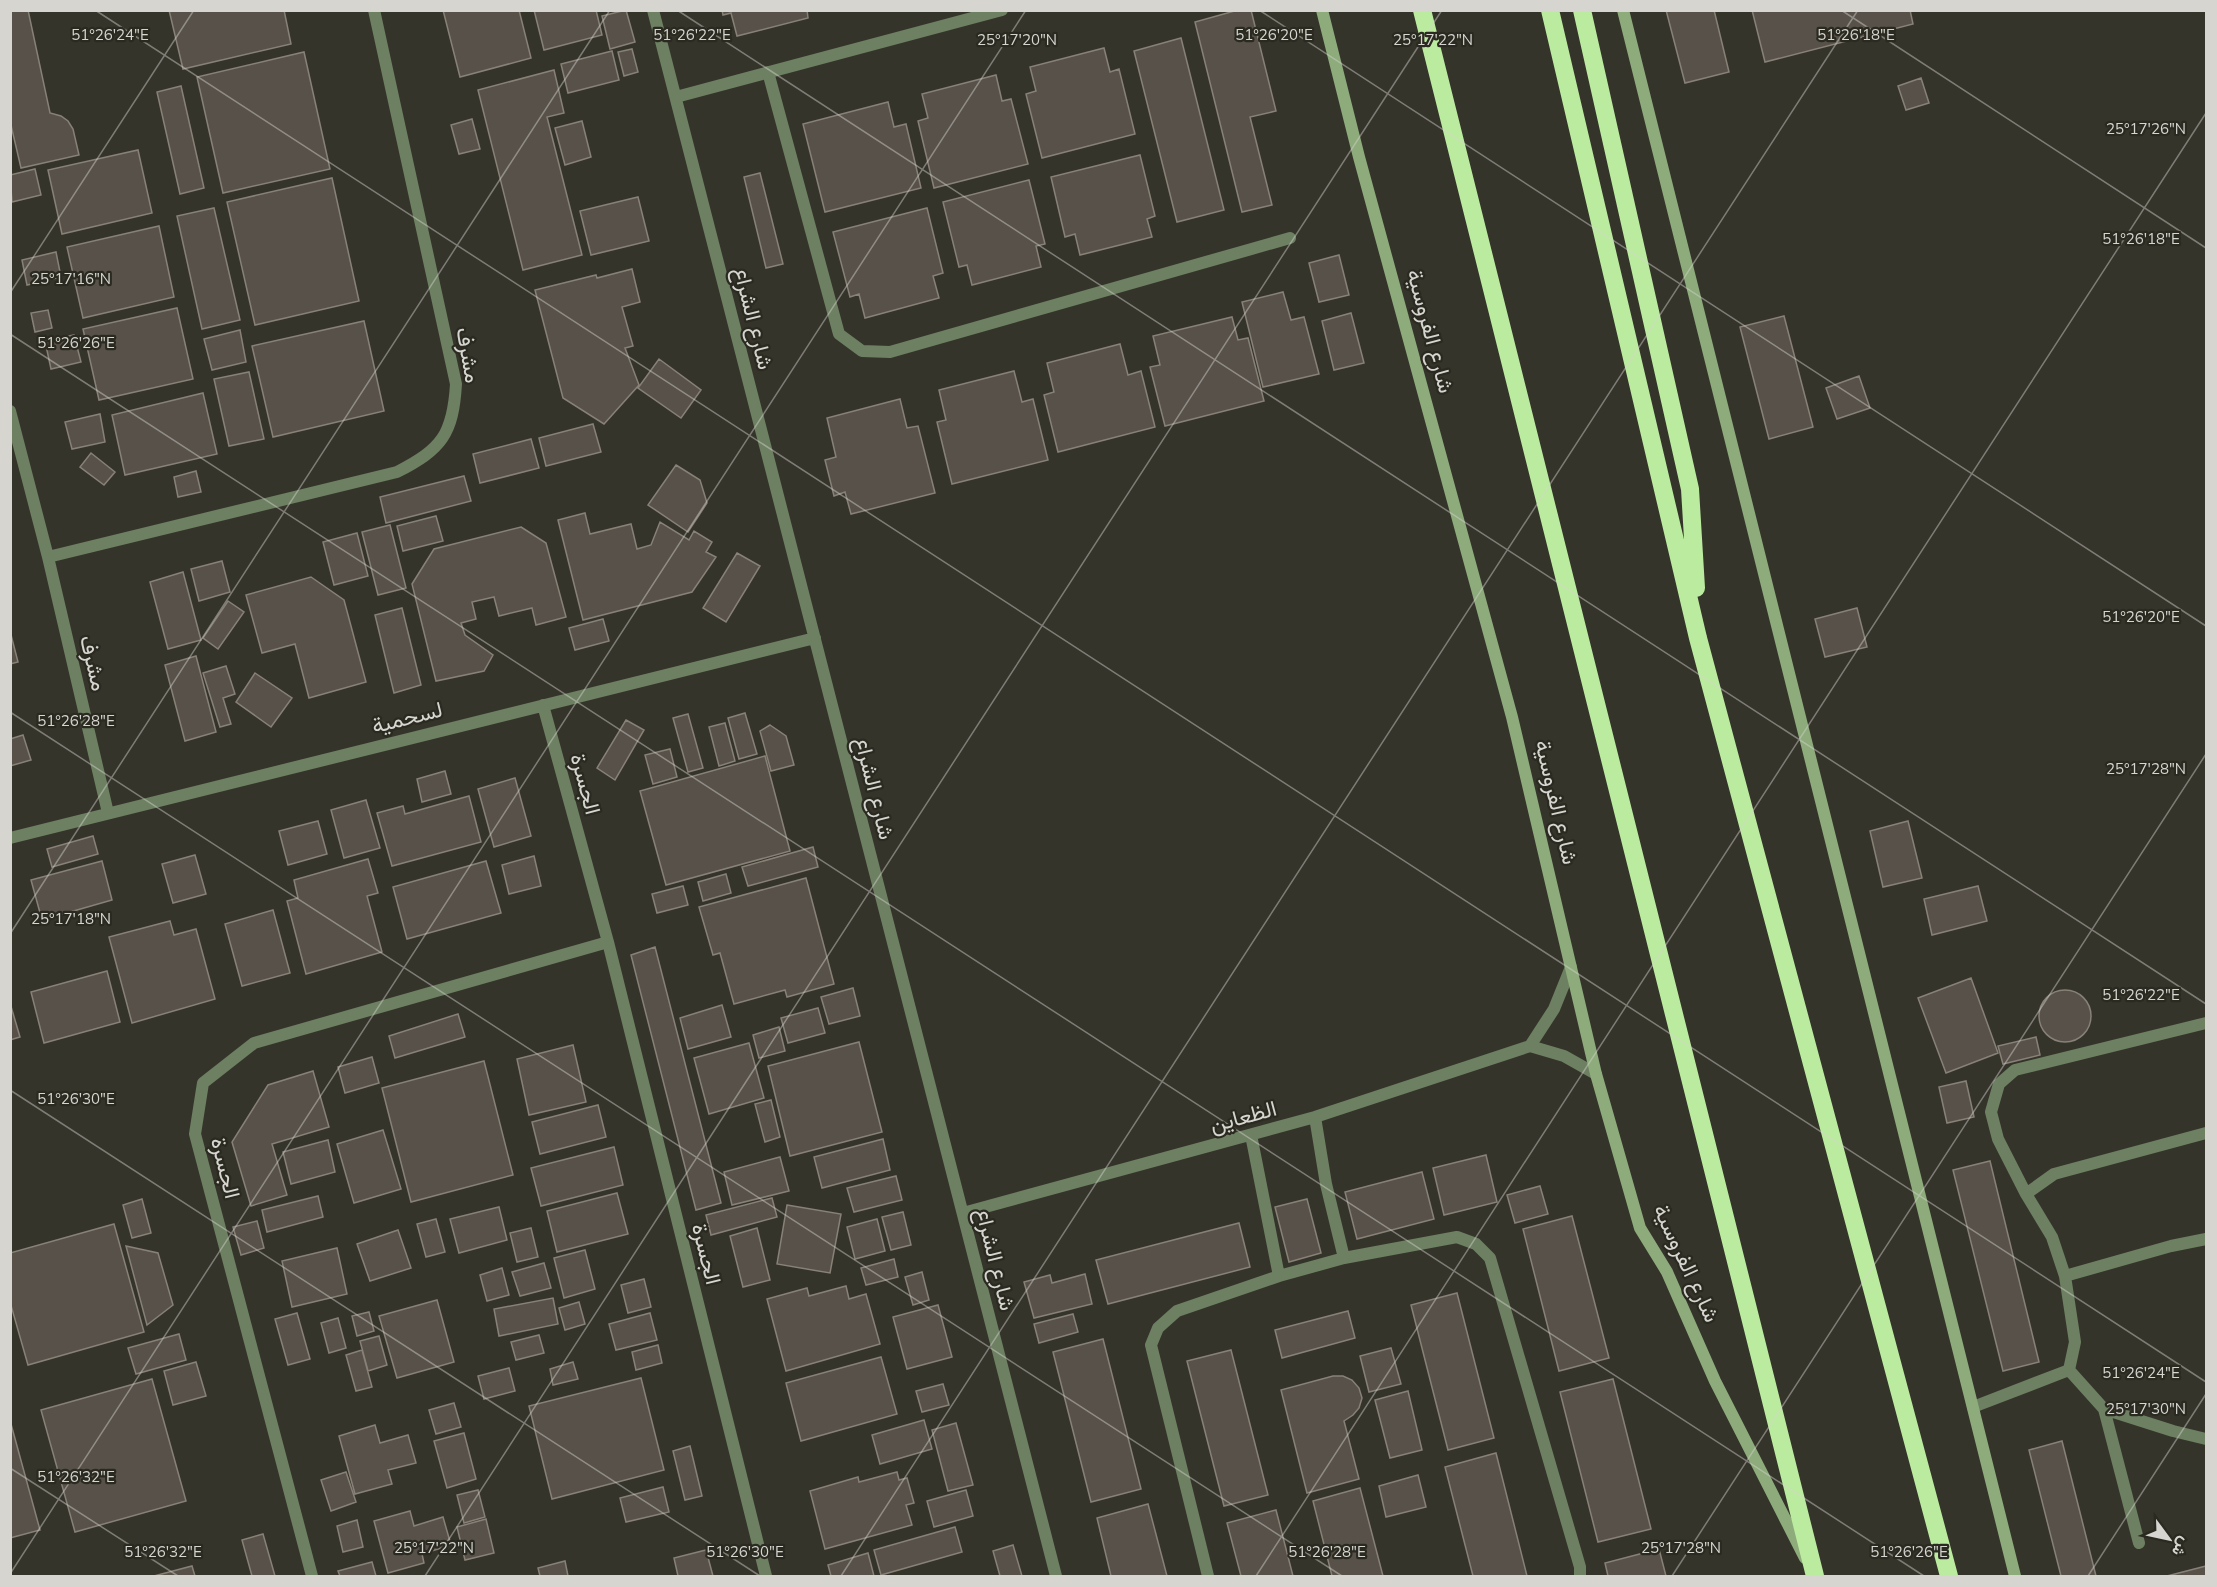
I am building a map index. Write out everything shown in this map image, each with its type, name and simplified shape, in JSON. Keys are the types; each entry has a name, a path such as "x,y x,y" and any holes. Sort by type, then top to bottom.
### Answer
{"highway":[{"name":"شارع الفروسية","path":"1422,10 1814,1576"},
{"path":"1550,10 1698,638 1949,1576"},
{"path":"1582,10 1690,489 1698,638"}],"main road":[{"name":"شارع الفروسية","path":"1322,10 1362,169 1512,717 1596,1074 1640,1228 1667,1272 1716,1381 1814,1576"},
{"path":"1623,10 2015,1576"}],"street":[{"name":"مشرف","path":"48,557 397,472 423,459 443,438 454,412 456,384 374,10"},
{"name":"شارع الشراع","path":"653,10 1056,1576"},
{"path":"676,97 1002,10"},
{"path":"768,72 839,334 862,351 891,352 1290,238"},
{"name":"مشرف","path":"10,411 48,557 108,813"},
{"name":"لسحمية","path":"10,838 815,638"},
{"name":"الجسرة","path":"543,705 608,942 766,1576"},
{"name":"الجسرة","path":"312,1576 195,1134 203,1083 254,1043 608,942"},
{"path":"1571,968 1554,1009 1530,1046 1564,1056 1596,1074"},
{"path":"2069,1371 2075,1342 2065,1276 2052,1237 2026,1194 1998,1139 1990,1112 1999,1084 2014,1070 2206,1023"},
{"name":"الظعاين","path":"963,1213 1315,1117 1530,1046"},
{"path":"1315,1117 1326,1184 1344,1258"},
{"path":"2026,1194 2054,1174 2206,1133"},
{"path":"1251,1135 1279,1276"},
{"path":"1208,1576 1151,1345 1158,1328 1177,1311 1279,1276 1344,1258 1457,1237 1476,1244 1490,1258 1580,1567 1580,1576"},
{"path":"2065,1276 2171,1246 2206,1239"},
{"path":"1972,1407 2069,1371"},
{"path":"2069,1371 2104,1409 2139,1543"},
{"path":"2104,1409 2206,1439"}],"building":[{"path":"10,10 28,10 50,113 68,121 73,129 79,155 21,168 10,121"},
{"path":"169,10 284,10 291,44 183,69"},
{"path":"443,10 519,10 531,58 460,77"},
{"path":"534,10 596,10 602,35 544,50"},
{"path":"626,10 635,42 610,49 602,16"},
{"path":"722,10 807,10 808,18 737,36 731,13 723,15"},
{"path":"1238,10 1251,10 1276,111 1250,117 1272,205 1242,212 1195,22"},
{"path":"1666,10 1714,10 1729,72 1685,83"},
{"path":"1752,10 1910,10 1913,24 1765,62"},
{"path":"1181,38 1224,210 1177,222 1134,51"},
{"path":"1104,48 1110,72 1119,69 1135,134 1042,158 1026,94 1036,91 1030,67"},
{"path":"632,49 638,72 624,76 618,52"},
{"path":"612,51 619,80 568,93 561,64"},
{"path":"304,52 330,169 223,193 197,77"},
{"path":"554,70 564,113 547,117 582,255 523,270 478,90"},
{"path":"996,75 1002,101 1011,99 1028,164 934,188 918,121 928,118 922,94"},
{"path":"1921,78 1929,103 1906,110 1898,86"},
{"path":"181,86 204,188 180,194 157,92"},
{"path":"888,102 894,127 906,124 921,188 825,212 803,124"},
{"path":"472,119 480,149 459,154 451,125"},
{"path":"582,121 591,157 565,165 555,128"},
{"path":"138,150 152,213 62,234 48,170"},
{"path":"1140,155 1155,216 1147,219 1152,237 1080,255 1075,234 1065,237 1051,177"},
{"path":"35,169 41,195 12,202 10,175"},
{"path":"760,173 783,264 766,268 744,177"},
{"path":"332,178 359,301 255,325 227,202"},
{"path":"1029,180 1045,244 1036,246 1041,267 972,285 967,265 959,267 943,202"},
{"path":"638,197 649,241 591,255 580,211"},
{"path":"214,208 240,320 202,329 177,216"},
{"path":"927,208 943,273 933,276 939,298 865,318 859,294 850,297 833,232"},
{"path":"159,226 174,297 83,318 67,247"},
{"path":"56,252 61,277 27,285 22,260"},
{"path":"1339,255 1349,295 1319,302 1309,263"},
{"path":"632,269 640,302 622,307 633,346 625,348 639,385 604,424 563,398 535,290"},
{"path":"1283,292 1291,320 1304,317 1319,374 1263,387 1242,302"},
{"path":"177,308 193,379 99,400 83,329"},
{"path":"48,310 52,328 35,332 31,313"},
{"path":"1351,313 1364,363 1334,370 1322,321"},
{"path":"1784,316 1813,427 1769,439 1740,327"},
{"path":"1232,317 1238,340 1248,338 1264,401 1165,426 1150,367 1160,365 1153,336"},
{"path":"364,321 384,411 273,437 252,346"},
{"path":"240,330 246,362 212,370 204,339"},
{"path":"74,335 81,362 51,369 45,341"},
{"path":"1120,344 1128,375 1141,371 1155,427 1058,452 1044,395 1054,392 1047,363"},
{"path":"659,359 701,390 681,418 638,388"},
{"path":"1014,371 1022,402 1033,399 1048,460 952,484 937,422 946,420 939,390"},
{"path":"249,372 264,439 229,446 214,379"},
{"path":"1859,376 1870,408 1837,419 1826,388"},
{"path":"203,393 217,454 125,475 112,415"},
{"path":"900,399 907,428 918,426 935,493 851,514 845,492 834,496 825,460 836,457 827,418"},
{"path":"100,414 105,442 72,449 65,422"},
{"path":"593,424 601,452 546,466 539,438"},
{"path":"531,439 539,468 480,483 473,454"},
{"path":"91,453 115,472 104,485 80,467"},
{"path":"676,465 700,480 707,503 688,532 648,505"},
{"path":"196,471 201,492 178,497 174,477"},
{"path":"464,476 471,501 386,523 380,497"},
{"path":"585,513 590,534 631,524 637,549 651,545 660,522 689,540 694,531 712,542 706,552 716,557 692,592 583,620 558,520"},
{"path":"436,516 443,541 403,551 397,526"},
{"path":"390,525 406,588 378,595 362,532"},
{"path":"521,527 546,543 566,617 536,625 532,608 499,616 494,597 472,602 476,619 461,623 465,635 493,655 484,671 436,681 412,584 434,549"},
{"path":"357,533 368,576 334,585 323,542"},
{"path":"737,553 760,566 726,622 703,608"},
{"path":"222,561 230,592 199,601 191,569"},
{"path":"183,572 201,640 168,649 150,582"},
{"path":"311,577 344,600 366,682 309,698 295,644 262,653 246,595"},
{"path":"228,601 244,612 218,649 203,638"},
{"path":"402,608 421,685 394,693 375,615"},
{"path":"1857,608 1867,647 1825,657 1815,619"},
{"path":"603,619 609,641 575,650 569,628"},
{"path":"10,631 18,662 10,664"},
{"path":"196,656 216,732 185,741 165,665"},
{"path":"226,666 235,694 223,698 231,724 220,727 203,673"},
{"path":"255,673 292,698 271,727 236,702"},
{"path":"745,713 757,754 739,759 728,718"},
{"path":"688,714 703,768 688,772 673,718"},
{"path":"626,720 644,730 615,780 597,768"},
{"path":"725,723 735,761 719,766 709,727"},
{"path":"770,725 786,736 794,765 771,771 760,731"},
{"path":"23,735 31,760 10,766 10,739"},
{"path":"670,749 677,777 653,784 645,755"},
{"path":"765,756 790,851 666,885 640,791"},
{"path":"445,771 451,794 422,802 417,779"},
{"path":"515,778 531,836 494,847 478,789"},
{"path":"469,796 481,842 392,866 377,813 403,806 405,814"},
{"path":"366,800 380,848 344,858 331,810"},
{"path":"318,821 327,854 288,865 279,831"},
{"path":"1908,821 1922,878 1883,887 1870,831"},
{"path":"93,836 98,854 52,867 47,849"},
{"path":"813,847 818,867 748,886 742,867"},
{"path":"195,855 206,894 173,903 162,864"},
{"path":"534,856 541,886 509,894 502,865"},
{"path":"368,859 378,893 367,896 382,952 306,974 287,901 298,898 294,880"},
{"path":"102,861 112,900 42,920 31,880"},
{"path":"486,861 501,913 407,939 393,887"},
{"path":"726,874 731,893 703,901 698,882"},
{"path":"806,878 834,984 787,997 785,990 734,1004 720,953 713,955 699,907"},
{"path":"683,886 688,905 657,913 652,894"},
{"path":"1978,886 1987,921 1932,935 1924,899"},
{"path":"273,910 290,973 242,986 225,924"},
{"path":"170,921 174,935 196,929 215,999 132,1023 109,937"},
{"path":"655,947 721,1203 696,1210 631,955"},
{"path":"107,971 120,1022 44,1043 31,992"},
{"path":"1971,978 1998,1053 1946,1073 1918,998"},
{"path":"853,988 860,1016 829,1024 821,997"},
{"path":"2065,990 2079,994 2087,1002 2091,1016 2087,1030 2079,1038 2065,1042 2051,1038 2043,1030 2039,1016 2043,1002 2051,994"},
{"path":"10,1003 20,1037 10,1040"},
{"path":"722,1005 731,1037 688,1049 680,1018"},
{"path":"818,1008 825,1033 788,1043 781,1018"},
{"path":"458,1014 465,1037 395,1058 389,1036"},
{"path":"779,1027 785,1051 759,1058 753,1035"},
{"path":"2036,1037 2040,1055 2003,1064 1998,1046"},
{"path":"859,1042 882,1132 790,1156 768,1066"},
{"path":"749,1043 764,1098 709,1114 694,1058"},
{"path":"573,1045 586,1102 529,1115 517,1059"},
{"path":"372,1057 379,1083 345,1093 338,1067"},
{"path":"484,1061 513,1175 411,1202 382,1088"},
{"path":"313,1071 329,1127 272,1144 287,1195 251,1206 232,1142 268,1085"},
{"path":"1966,1081 1974,1117 1947,1123 1939,1087"},
{"path":"771,1100 780,1137 765,1142 755,1104"},
{"path":"598,1105 606,1137 540,1154 532,1122"},
{"path":"383,1130 401,1189 354,1203 337,1144"},
{"path":"883,1139 890,1170 822,1188 814,1157"},
{"path":"328,1140 335,1172 291,1184 283,1152"},
{"path":"614,1147 623,1185 541,1206 531,1168"},
{"path":"1486,1155 1497,1202 1444,1215 1433,1168"},
{"path":"780,1157 789,1191 732,1205 724,1172"},
{"path":"1990,1161 2039,1362 2003,1371 1953,1170"},
{"path":"1422,1172 1434,1219 1357,1239 1345,1192"},
{"path":"896,1176 902,1200 854,1212 847,1188"},
{"path":"1540,1186 1548,1214 1515,1223 1507,1195"},
{"path":"617,1193 628,1234 557,1252 547,1211"},
{"path":"318,1196 323,1217 267,1232 262,1210"},
{"path":"772,1198 777,1217 711,1235 706,1215"},
{"path":"142,1199 151,1233 132,1238 123,1205"},
{"path":"1307,1199 1321,1253 1289,1262 1275,1207"},
{"path":"787,1205 841,1214 830,1273 777,1264"},
{"path":"499,1207 507,1240 459,1253 450,1219"},
{"path":"903,1212 911,1245 891,1250 882,1217"},
{"path":"1572,1216 1609,1358 1559,1371 1523,1229"},
{"path":"436,1219 445,1252 426,1257 417,1224"},
{"path":"877,1219 885,1251 855,1259 847,1227"},
{"path":"257,1221 264,1248 241,1255 233,1227"},
{"path":"1239,1223 1250,1267 1108,1304 1096,1260"},
{"path":"114,1224 144,1332 28,1365 10,1302 10,1253"},
{"path":"531,1228 538,1257 517,1262 510,1233"},
{"path":"757,1228 770,1280 743,1287 730,1236"},
{"path":"398,1230 411,1268 370,1281 357,1244"},
{"path":"126,1246 158,1253 173,1305 147,1325"},
{"path":"337,1248 347,1294 292,1307 282,1261"},
{"path":"585,1250 595,1289 564,1298 554,1258"},
{"path":"894,1259 898,1277 866,1285 861,1268"},
{"path":"544,1263 551,1288 520,1296 512,1272"},
{"path":"502,1268 509,1295 487,1301 480,1275"},
{"path":"922,1272 929,1300 913,1305 905,1277"},
{"path":"1085,1274 1092,1304 1034,1318 1024,1282 1050,1275 1052,1283"},
{"path":"644,1279 651,1307 628,1313 621,1285"},
{"path":"846,1286 849,1299 866,1294 880,1344 786,1371 767,1299 807,1288 809,1296"},
{"path":"1457,1293 1494,1438 1448,1450 1411,1305"},
{"path":"553,1298 558,1324 499,1336 494,1309"},
{"path":"437,1300 454,1362 397,1378 379,1316"},
{"path":"579,1302 585,1324 565,1330 559,1308"},
{"path":"938,1305 952,1357 907,1369 893,1317"},
{"path":"1348,1311 1355,1338 1282,1358 1275,1330"},
{"path":"369,1312 374,1331 357,1336 352,1316"},
{"path":"297,1313 310,1359 288,1365 275,1319"},
{"path":"650,1313 657,1340 616,1350 609,1324"},
{"path":"1073,1314 1078,1332 1039,1343 1034,1324"},
{"path":"338,1318 346,1348 329,1353 321,1323"},
{"path":"179,1334 186,1360 136,1374 128,1348"},
{"path":"539,1335 544,1353 516,1360 511,1342"},
{"path":"379,1336 387,1365 368,1371 360,1341"},
{"path":"1103,1339 1141,1489 1091,1502 1053,1352"},
{"path":"658,1345 662,1363 636,1370 632,1352"},
{"path":"1391,1348 1401,1384 1369,1392 1360,1356"},
{"path":"362,1350 372,1387 356,1391 346,1355"},
{"path":"1231,1350 1268,1495 1224,1506 1187,1361"},
{"path":"881,1357 897,1414 801,1441 786,1383"},
{"path":"196,1362 206,1396 173,1405 164,1371"},
{"path":"573,1362 578,1379 553,1385 550,1369"},
{"path":"509,1368 515,1391 484,1399 478,1376"},
{"path":"1333,1376 1343,1376 1352,1380 1359,1388 1362,1398 1359,1408 1344,1421 1359,1479 1307,1493 1281,1390"},
{"path":"641,1378 664,1470 552,1499 529,1406"},
{"path":"152,1379 186,1501 75,1532 41,1410"},
{"path":"1613,1379 1651,1529 1598,1542 1560,1392"},
{"path":"943,1384 949,1405 922,1412 916,1391"},
{"path":"1408,1391 1422,1450 1390,1458 1375,1400"},
{"path":"454,1403 461,1427 436,1434 429,1410"},
{"path":"924,1420 932,1449 880,1464 872,1435"},
{"path":"956,1423 973,1485 948,1491 932,1430"},
{"path":"10,1424 40,1530 10,1538"},
{"path":"375,1425 380,1443 408,1435 416,1463 388,1470 392,1484 355,1494 339,1436"},
{"path":"464,1433 476,1479 447,1488 434,1441"},
{"path":"2062,1441 2096,1576 2061,1576 2029,1450"},
{"path":"690,1446 702,1496 685,1500 673,1451"},
{"path":"1496,1453 1527,1576 1473,1576 1445,1467"},
{"path":"346,1472 356,1502 331,1511 321,1480"},
{"path":"897,1472 899,1480 907,1478 914,1503 906,1505 912,1525 825,1549 810,1491 858,1477 859,1482"},
{"path":"1418,1475 1426,1507 1386,1517 1379,1486"},
{"path":"663,1487 669,1512 626,1522 620,1498"},
{"path":"1360,1488 1383,1576 1332,1576 1313,1501"},
{"path":"478,1490 485,1517 464,1523 457,1495"},
{"path":"966,1490 973,1516 934,1527 927,1501"},
{"path":"1148,1504 1167,1576 1111,1576 1097,1518"},
{"path":"1276,1510 1293,1576 1241,1576 1227,1523"},
{"path":"410,1511 414,1526 443,1517 451,1545 422,1554 424,1563 388,1573 374,1521"},
{"path":"486,1519 494,1553 465,1560 457,1527"},
{"path":"357,1520 363,1547 343,1552 337,1526"},
{"path":"955,1527 962,1552 881,1575 874,1550"},
{"path":"263,1534 275,1576 252,1576 242,1540"},
{"path":"1013,1545 1022,1576 1000,1576 993,1551"},
{"path":"1659,1549 1666,1576 1608,1576 1605,1563"},
{"path":"706,1550 713,1576 678,1576 674,1558"},
{"path":"868,1553 874,1576 831,1576 828,1565"},
{"path":"565,1561 568,1576 540,1576 538,1568"},
{"path":"372,1562 376,1576 340,1576 338,1571"},
{"path":"192,1566 195,1576 154,1576"},
{"path":"2206,1566 2206,1576 2167,1576"}]}
